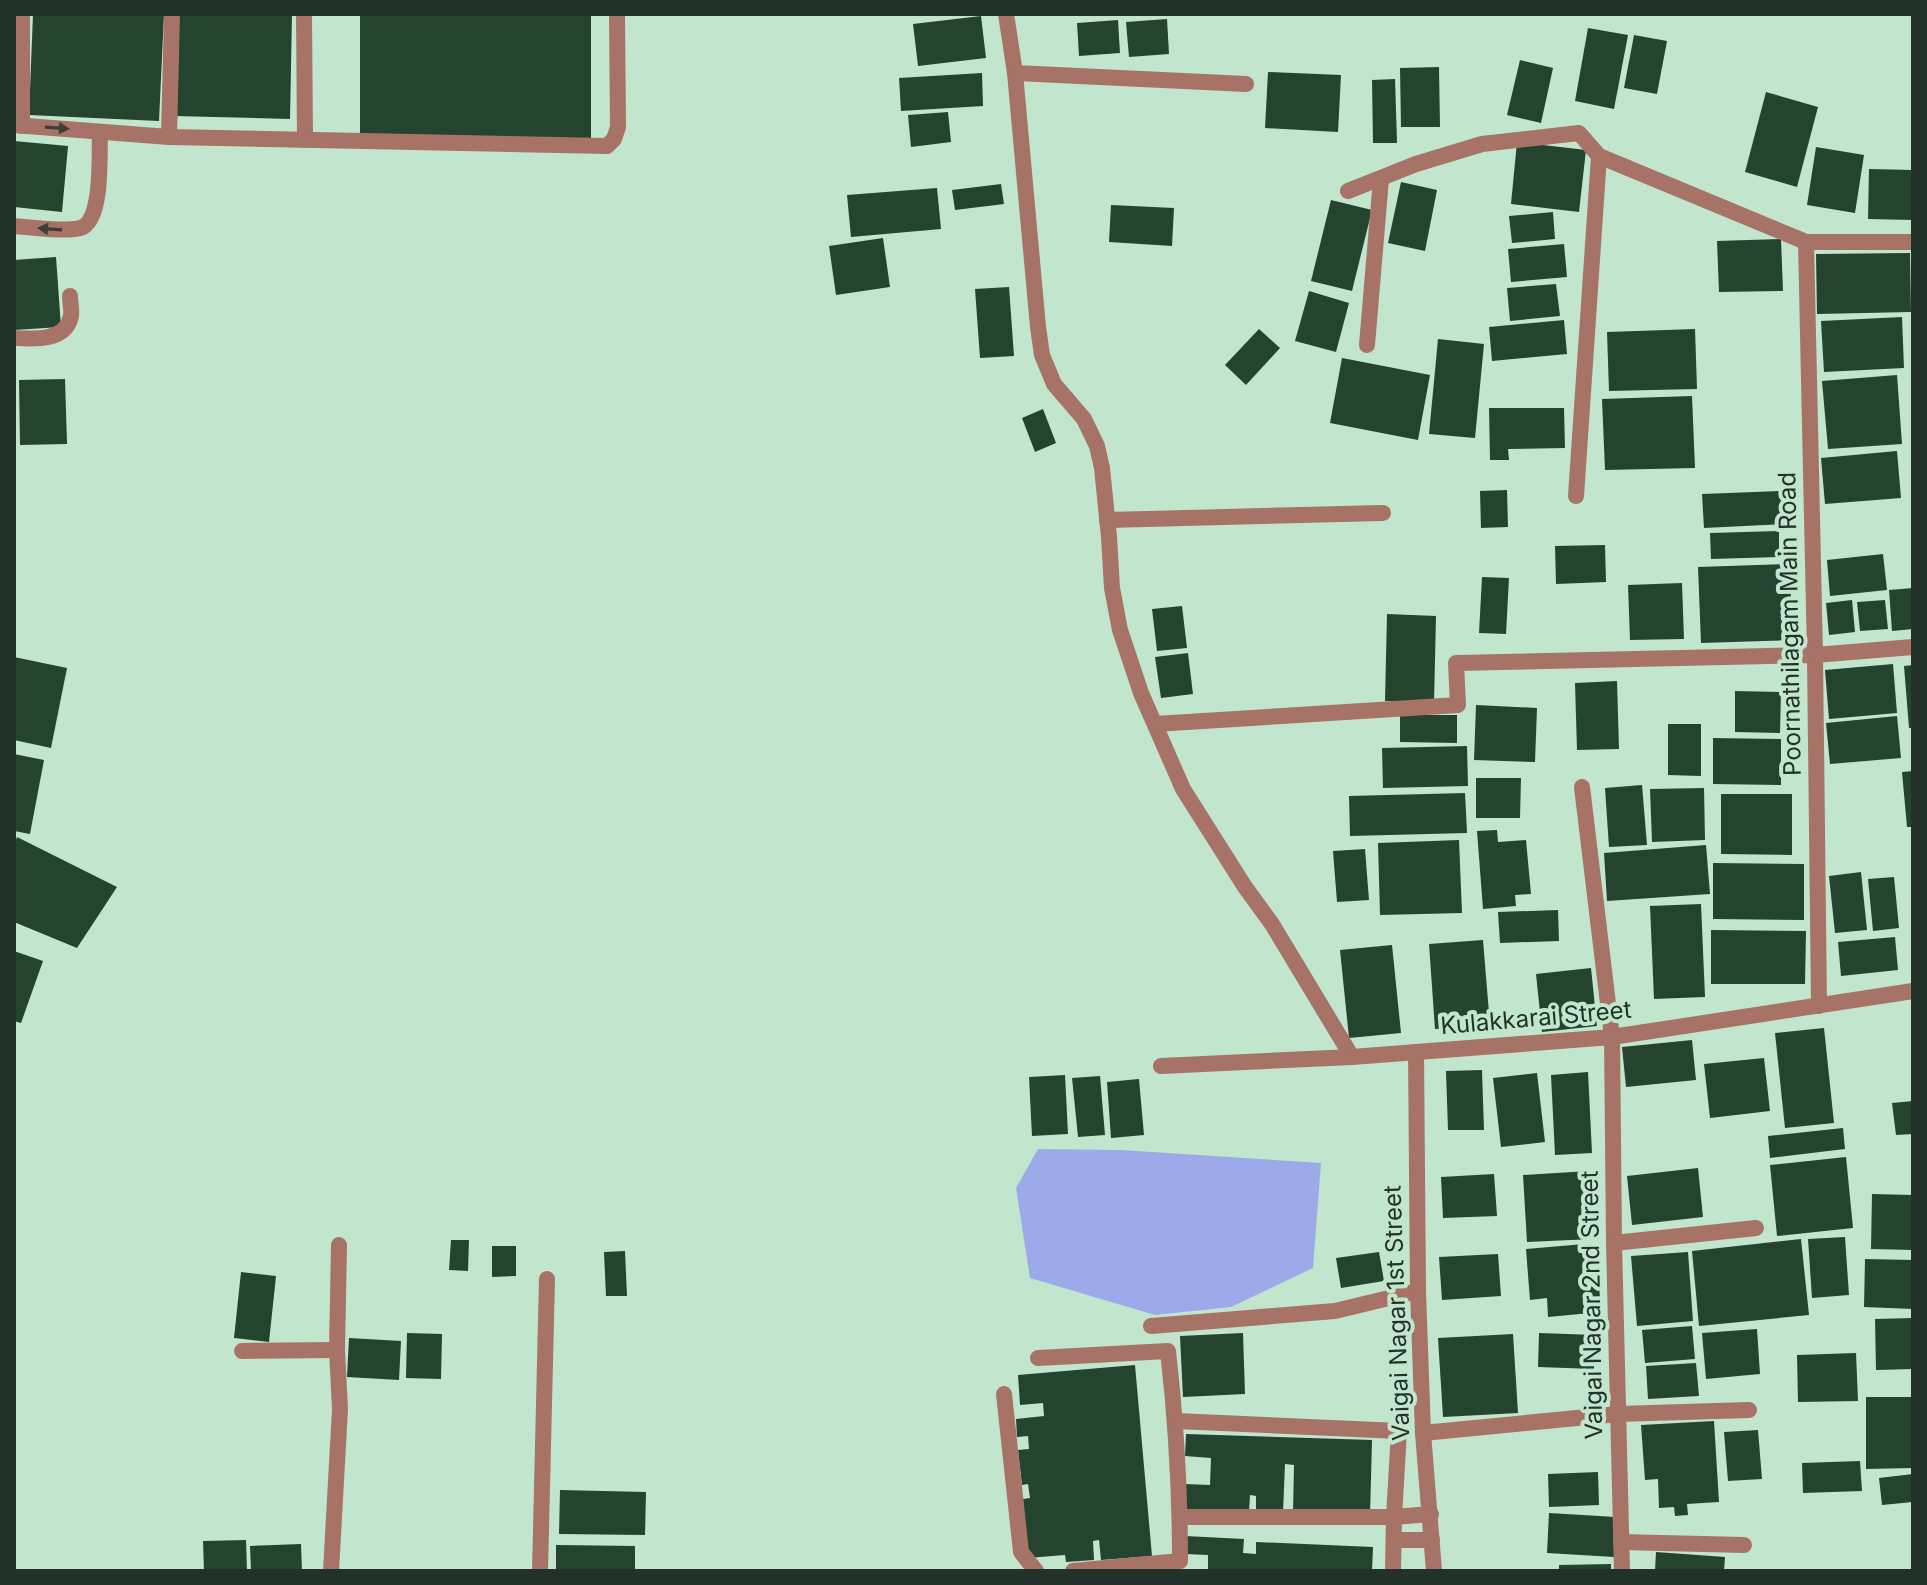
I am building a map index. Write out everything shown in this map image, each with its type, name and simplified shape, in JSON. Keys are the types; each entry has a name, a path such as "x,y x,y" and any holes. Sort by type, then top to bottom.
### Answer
{"street":[{"path":"22,14 18,125 169,137 607,146 614,139 618,127 617,14"},
{"path":"169,137 172,14"},
{"path":"304,14 305,140"},
{"path":"1006,14 1015,73 1042,355 1054,384 1084,419 1097,446 1102,468 1112,588 1120,630 1141,693 1183,789 1272,924 1352,1057"},
{"path":"1015,73 1246,84"},
{"path":"14,226 71,230 82,227 93,217 97,199 100,132"},
{"path":"1348,191 1416,164 1482,144 1579,133 1599,156 1806,242 1913,242"},
{"path":"1576,496 1599,156"},
{"path":"1367,345 1381,179"},
{"name":"Poornathilagam Main Road","path":"1806,242 1819,1006"},
{"path":"14,338 40,340 61,332 71,318 70,296"},
{"path":"1107,520 1383,513"},
{"path":"1155,724 1458,705 1456,663 1815,655 1913,647"},
{"name":"Vaigai Nagar 2nd Street","path":"1582,787 1612,1037 1622,1571"},
{"name":"Kulakkarai Street","path":"1161,1066 1352,1057 1612,1037 1913,991"},
{"name":"Vaigai Nagar 1st Street","path":"1416,1052 1418,1291 1423,1433 1434,1571"},
{"path":"1614,1243 1756,1228"},
{"path":"331,1571 340,1409 337,1350 339,1245"},
{"path":"540,1571 547,1279"},
{"path":"1151,1326 1335,1311 1418,1291"},
{"path":"242,1351 337,1350"},
{"path":"1038,1358 1168,1351 1176,1421 1179,1566 1073,1571"},
{"path":"1004,1394 1021,1552 1036,1571"},
{"path":"1423,1433 1618,1414 1749,1410"},
{"path":"1176,1421 1399,1431 1393,1571"},
{"path":"1180,1517 1394,1517 1431,1514"},
{"path":"1394,1540 1432,1540"},
{"path":"1621,1542 1744,1545"}],"water":[{"path":"1038,1149 1121,1150 1321,1163 1313,1268 1231,1307 1155,1315 1030,1278 1016,1188"}],"building":[{"path":"33,14 164,14 159,121 29,115"},
{"path":"176,14 292,14 290,119 174,116"},
{"path":"360,15 591,16 591,143 360,139"},
{"path":"981,16 986,58 918,66 913,24"},
{"path":"1167,19 1169,54 1129,57 1126,22"},
{"path":"1118,20 1120,53 1079,56 1077,23"},
{"path":"1588,28 1628,35 1614,109 1575,101"},
{"path":"1634,35 1667,41 1657,94 1624,88"},
{"path":"1520,60 1553,68 1541,123 1507,115"},
{"path":"1439,67 1440,127 1401,127 1400,68"},
{"path":"1268,72 1341,75 1338,132 1265,128"},
{"path":"982,73 983,106 901,111 899,78"},
{"path":"1395,79 1397,143 1373,143 1372,80"},
{"path":"1766,92 1818,107 1797,187 1745,172"},
{"path":"948,112 951,142 911,147 908,115"},
{"path":"14,141 68,146 62,212 14,207"},
{"path":"1517,142 1586,150 1579,212 1511,204"},
{"path":"1816,147 1864,155 1855,213 1807,205"},
{"path":"1869,169 1913,170 1913,220 1868,219"},
{"path":"1401,182 1437,190 1425,251 1388,243"},
{"path":"1001,184 1004,204 955,210 952,190"},
{"path":"937,188 941,229 851,237 847,195"},
{"path":"1331,200 1372,210 1352,291 1311,281"},
{"path":"1111,205 1174,208 1172,246 1109,242"},
{"path":"1553,212 1555,239 1512,243 1509,216"},
{"path":"883,238 890,287 836,295 829,246"},
{"path":"1781,239 1783,291 1719,292 1717,241"},
{"path":"1564,244 1567,277 1511,282 1508,249"},
{"path":"1910,253 1911,312 1817,314 1816,254"},
{"path":"56,257 61,327 14,330 14,260"},
{"path":"1556,284 1560,316 1510,321 1507,288"},
{"path":"1009,287 1014,356 980,358 975,289"},
{"path":"1309,291 1349,303 1336,352 1295,341"},
{"path":"1902,317 1904,368 1824,372 1821,321"},
{"path":"1564,320 1567,354 1492,361 1489,327"},
{"path":"1259,329 1280,348 1246,385 1225,365"},
{"path":"1695,329 1697,389 1609,391 1607,332"},
{"path":"1438,339 1484,344 1475,438 1429,434"},
{"path":"1342,358 1430,375 1418,440 1330,423"},
{"path":"1897,375 1902,444 1828,449 1822,381"},
{"path":"65,379 67,444 20,445 19,380"},
{"path":"1692,396 1695,468 1605,470 1602,399"},
{"path":"1489,408 1564,408 1565,448 1508,449 1509,460 1490,460"},
{"path":"1043,409 1056,443 1035,452 1022,418"},
{"path":"1897,451 1901,498 1825,504 1821,458"},
{"path":"1507,490 1508,527 1481,528 1480,491"},
{"path":"1783,491 1784,524 1704,528 1702,494"},
{"path":"1779,531 1779,557 1711,559 1710,533"},
{"path":"1605,545 1606,582 1556,584 1555,546"},
{"path":"1883,554 1887,590 1830,596 1827,560"},
{"path":"1790,564 1792,640 1701,643 1698,567"},
{"path":"1482,577 1509,578 1506,634 1479,633"},
{"path":"1682,583 1684,639 1630,640 1628,585"},
{"path":"1913,588 1913,629 1892,631 1889,590"},
{"path":"1852,600 1855,632 1829,635 1826,603"},
{"path":"1885,600 1888,629 1860,631 1857,602"},
{"path":"1182,606 1187,648 1157,651 1152,609"},
{"path":"1387,614 1436,616 1434,703 1385,701"},
{"path":"1188,653 1193,694 1161,698 1155,657"},
{"path":"14,657 67,668 51,748 14,740"},
{"path":"1893,664 1897,713 1829,719 1825,670"},
{"path":"1913,665 1913,728 1909,728 1904,666"},
{"path":"1617,681 1619,749 1577,750 1575,683"},
{"path":"1735,691 1781,692 1780,733 1735,732"},
{"path":"1476,705 1537,708 1535,762 1474,760"},
{"path":"1400,715 1457,715 1457,743 1400,742"},
{"path":"1897,716 1901,758 1830,764 1826,723"},
{"path":"1668,724 1701,724 1701,776 1668,775"},
{"path":"1713,738 1781,739 1781,785 1713,784"},
{"path":"1467,746 1468,786 1383,788 1382,748"},
{"path":"14,754 44,760 30,834 14,831"},
{"path":"1913,771 1913,827 1907,827 1902,772"},
{"path":"1476,778 1521,778 1520,818 1476,818"},
{"path":"1642,785 1647,845 1609,847 1605,788"},
{"path":"1704,788 1705,840 1652,842 1650,789"},
{"path":"1465,793 1467,833 1350,836 1349,796"},
{"path":"1721,794 1792,794 1792,855 1721,854"},
{"path":"1497,830 1498,842 1526,840 1531,894 1515,895 1516,906 1483,909 1477,831"},
{"path":"17,837 117,887 77,948 14,922 14,845"},
{"path":"1459,840 1462,913 1380,915 1378,843"},
{"path":"1706,845 1710,894 1607,901 1604,853"},
{"path":"1365,849 1369,900 1337,902 1333,851"},
{"path":"1713,863 1804,864 1804,920 1713,919"},
{"path":"1861,872 1867,930 1835,933 1829,876"},
{"path":"1894,877 1899,928 1873,931 1868,879"},
{"path":"1701,904 1705,997 1654,999 1650,906"},
{"path":"1558,910 1559,941 1500,943 1498,912"},
{"path":"1711,930 1806,931 1805,984 1711,984"},
{"path":"1895,937 1898,970 1841,976 1838,942"},
{"path":"1483,940 1490,1025 1435,1029 1429,944"},
{"path":"1392,945 1401,1033 1349,1038 1340,950"},
{"path":"14,951 43,961 21,1023 14,1021"},
{"path":"1591,968 1597,1026 1542,1032 1536,974"},
{"path":"1824,1028 1834,1123 1785,1128 1775,1033"},
{"path":"1692,1040 1696,1080 1626,1087 1622,1047"},
{"path":"1764,1058 1770,1111 1710,1118 1704,1064"},
{"path":"1482,1070 1484,1130 1448,1130 1446,1071"},
{"path":"1588,1072 1592,1153 1555,1155 1551,1075"},
{"path":"1537,1073 1545,1142 1501,1147 1493,1078"},
{"path":"1065,1075 1068,1134 1032,1136 1029,1077"},
{"path":"1100,1076 1105,1135 1078,1137 1072,1078"},
{"path":"1139,1079 1144,1135 1111,1138 1107,1082"},
{"path":"1913,1101 1913,1134 1896,1135 1892,1103"},
{"path":"1843,1128 1845,1149 1770,1158 1768,1136"},
{"path":"1846,1157 1853,1228 1777,1236 1770,1165"},
{"path":"1698,1168 1703,1217 1632,1225 1627,1176"},
{"path":"1589,1171 1593,1239 1527,1242 1523,1175"},
{"path":"1494,1174 1497,1216 1443,1218 1441,1177"},
{"path":"1872,1194 1913,1195 1913,1250 1871,1249"},
{"path":"1845,1237 1849,1295 1812,1298 1808,1239"},
{"path":"1801,1239 1809,1315 1699,1326 1692,1251"},
{"path":"451,1240 469,1240 468,1271 449,1270"},
{"path":"1596,1243 1601,1312 1548,1317 1547,1298 1530,1300 1526,1249"},
{"path":"492,1246 516,1246 516,1276 492,1277"},
{"path":"625,1251 627,1296 606,1296 604,1252"},
{"path":"1379,1252 1384,1281 1341,1288 1336,1258"},
{"path":"1688,1252 1693,1321 1637,1326 1631,1256"},
{"path":"1498,1254 1501,1296 1442,1300 1439,1257"},
{"path":"1865,1259 1913,1260 1913,1309 1864,1307"},
{"path":"241,1272 276,1276 269,1342 234,1338"},
{"path":"1913,1318 1913,1369 1876,1370 1875,1319"},
{"path":"1692,1326 1695,1359 1645,1363 1642,1330"},
{"path":"1757,1329 1760,1374 1706,1379 1702,1333"},
{"path":"407,1333 442,1334 441,1379 406,1378"},
{"path":"1243,1333 1245,1394 1183,1397 1180,1336"},
{"path":"1539,1333 1595,1335 1594,1369 1538,1367"},
{"path":"1513,1334 1518,1413 1443,1417 1438,1338"},
{"path":"349,1338 401,1341 399,1380 347,1377"},
{"path":"1856,1353 1858,1401 1798,1402 1797,1355"},
{"path":"1696,1363 1699,1396 1648,1399 1646,1366"},
{"path":"1135,1365 1152,1556 1101,1560 1099,1540 1093,1541 1094,1560 1066,1562 1065,1555 1028,1558 1023,1499 1030,1498 1028,1484 1022,1485 1018,1450 1029,1449 1028,1436 1017,1437 1016,1419 1044,1416 1043,1403 1020,1405 1018,1375"},
{"path":"1866,1397 1913,1397 1913,1468 1866,1469"},
{"path":"1714,1421 1719,1502 1687,1504 1688,1515 1675,1516 1674,1507 1659,1508 1658,1479 1645,1480 1641,1425"},
{"path":"1758,1430 1762,1479 1728,1481 1724,1432"},
{"path":"1186,1434 1372,1440 1370,1516 1293,1513 1294,1465 1285,1464 1283,1513 1256,1512 1256,1496 1250,1495 1249,1512 1184,1510 1184,1484 1210,1485 1211,1458 1185,1456"},
{"path":"1860,1461 1862,1491 1803,1493 1802,1463"},
{"path":"1598,1472 1599,1505 1549,1507 1548,1474"},
{"path":"1913,1474 1913,1502 1882,1505 1879,1478"},
{"path":"560,1490 646,1492 645,1535 559,1534"},
{"path":"1549,1513 1616,1517 1614,1557 1547,1553"},
{"path":"1185,1536 1244,1539 1243,1553 1256,1554 1256,1542 1373,1547 1372,1571 1208,1571 1208,1555 1185,1554"},
{"path":"246,1540 247,1571 204,1571 203,1541"},
{"path":"301,1544 302,1571 251,1571 250,1546"},
{"path":"556,1545 635,1546 635,1571 556,1571"},
{"path":"1656,1552 1725,1557 1724,1571 1655,1571"},
{"path":"1611,1564 1611,1571 1559,1571 1559,1565"}]}
